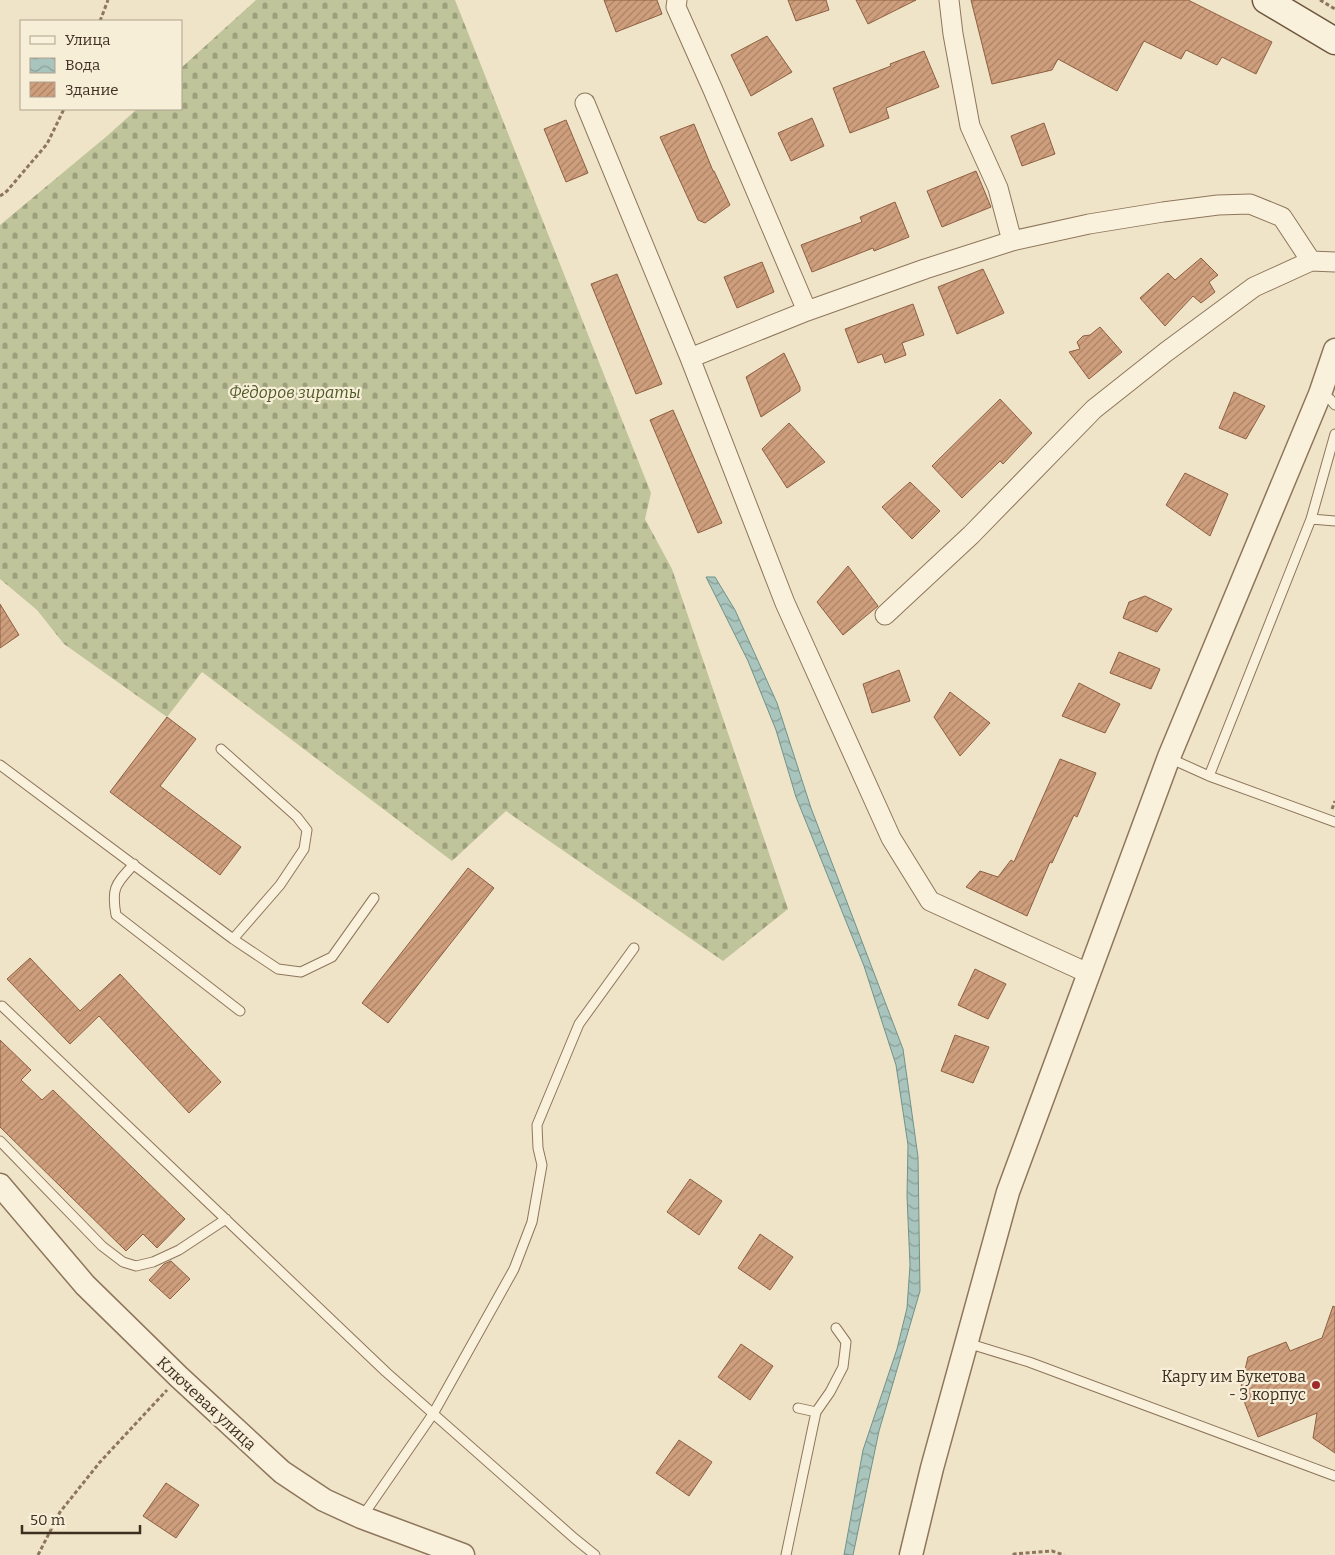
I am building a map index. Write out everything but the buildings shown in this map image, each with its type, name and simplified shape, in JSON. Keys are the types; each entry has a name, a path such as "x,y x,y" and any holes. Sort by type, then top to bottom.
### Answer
{"main road":[{"path":"1266,0 1335,41"}],"street":[{"path":"677,0 676,7 714,90 807,311"},
{"path":"949,0 953,34 970,126 998,188 1012,241"},
{"path":"586,103 690,358 785,604 891,838 930,901 1090,974"},
{"path":"690,358 807,311 925,269 1012,241 1089,224 1144,215 1218,205 1250,204 1282,217 1310,261"},
{"path":"885,615 971,535 1094,409 1166,352 1254,287 1310,261 1335,262"},
{"path":"911,1555 932,1468 1008,1192 1169,758 1327,400 1335,350"},
{"name":"Ключевая улица","path":"0,1184 85,1286 179,1377 282,1472 324,1500 361,1517 463,1555"}],"lane":[{"path":"1209,776 1311,519 1335,434"},
{"path":"1311,519 1335,521"},
{"path":"221,749 297,817 307,830 304,849 280,885 233,939"},
{"path":"1169,758 1209,776 1335,822"},
{"path":"0,765 233,939 278,969 302,972 332,957 374,898"},
{"path":"134,864 118,883 113,899 116,915 240,1011"},
{"path":"361,1517 434,1414 514,1269 532,1222 542,1165 538,1148 537,1125 580,1024 634,948"},
{"path":"2,1006 386,1372 574,1538 596,1555"},
{"path":"0,1141 102,1246 123,1262 136,1266 153,1262 179,1250 226,1219"},
{"path":"786,1555 816,1412 830,1392 843,1367 846,1342 836,1328"},
{"path":"967,1343 1029,1362 1335,1476"},
{"path":"798,1408 816,1412"}],"path":[{"path":"100,20 108,0"},
{"path":"1320,0 1335,9"},
{"path":"0,196 47,144 64,110"},
{"path":"38,1555 60,1512 94,1469 179,1377"},
{"path":"1013,1555 1052,1551 1064,1555"}],"green space":[{"name":"Фёдоров зираты","path":"256,0 455,0 651,493 645,519 672,569 788,909 723,961 506,811 452,861 202,672 167,717 64,644 37,610 0,579 0,225 136,110 182,110 182,67"}],"water":[{"path":"706,577 715,577 735,610 777,703 811,808 903,1049 918,1157 920,1291 879,1431 853,1555 844,1555 863,1450 897,1349 907,1308 910,1265 907,1196 908,1145 896,1065 864,966 796,797 776,730 748,661"}],"place":[{"name":"Каргу им Букетова - 3 корпус","path":"1316,1385"}]}
